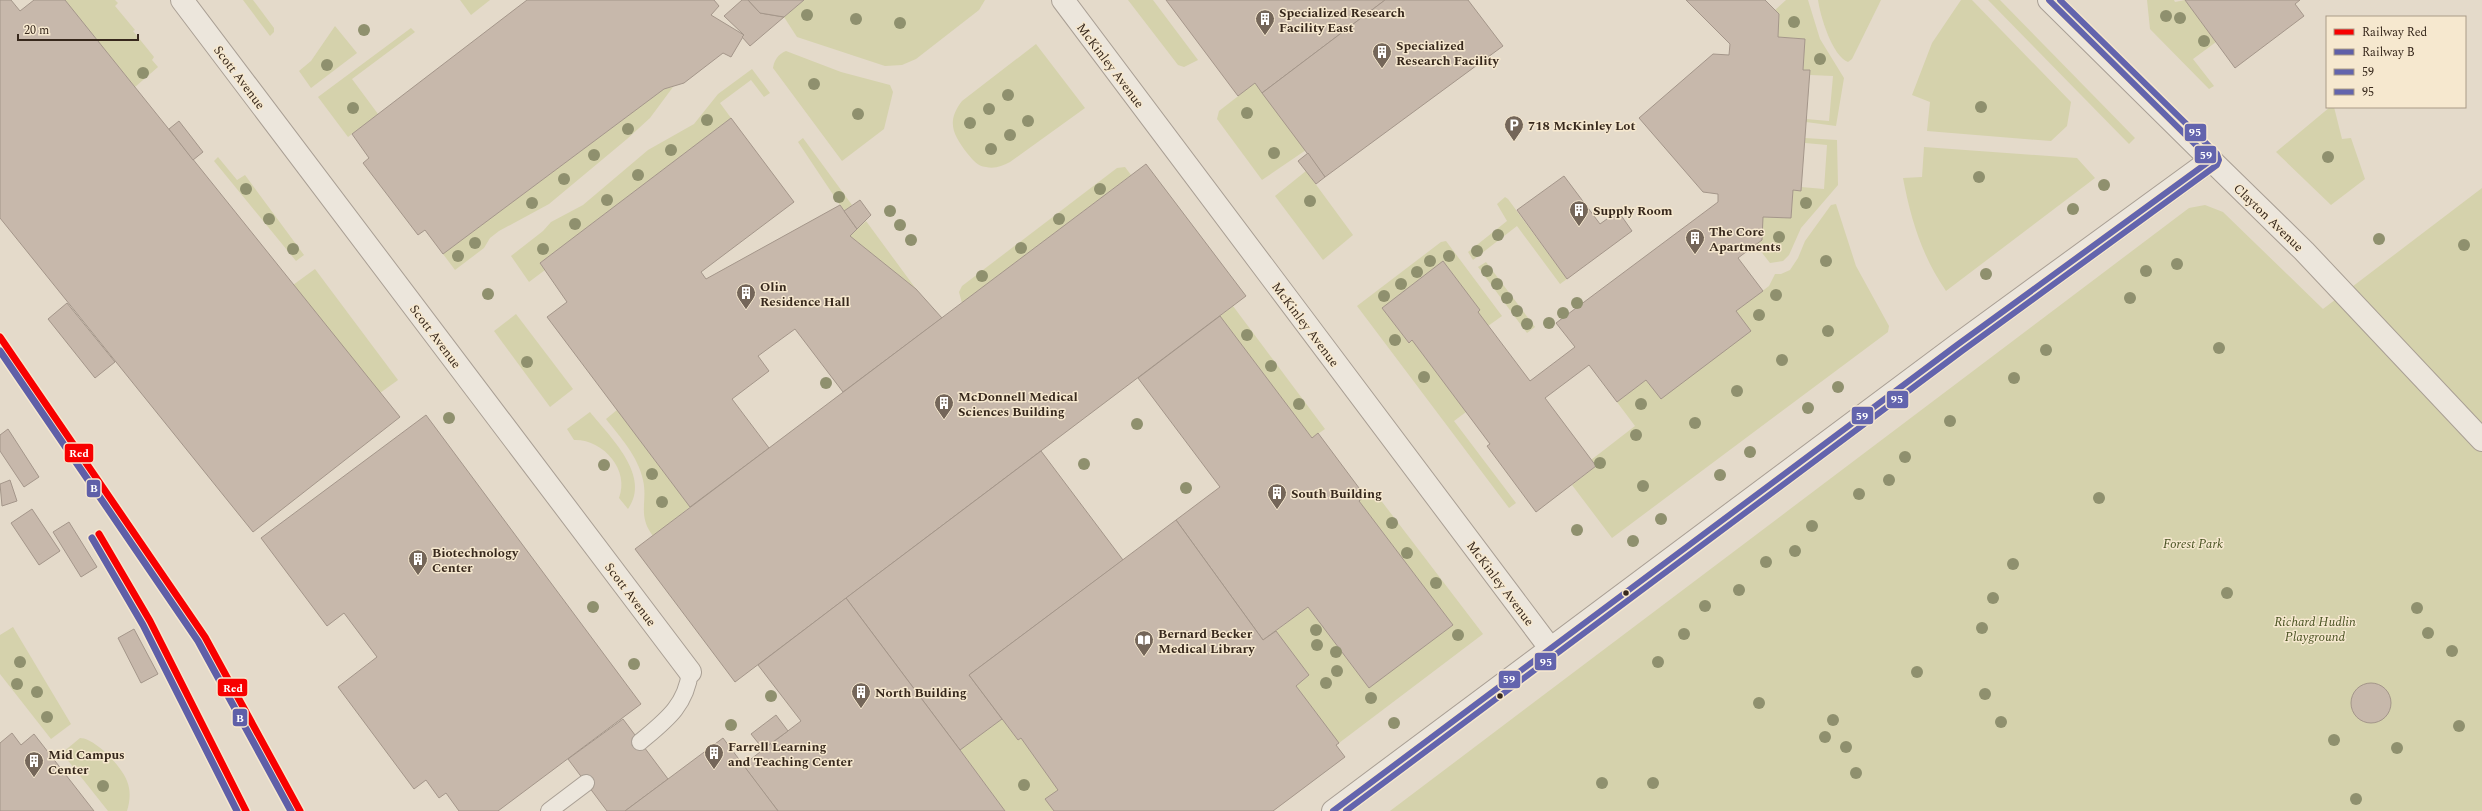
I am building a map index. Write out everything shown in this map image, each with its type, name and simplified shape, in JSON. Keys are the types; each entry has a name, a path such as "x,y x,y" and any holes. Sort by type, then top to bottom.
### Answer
{"street":[{"name":"Scott Avenue","path":"182,0 690,672"},
{"name":"McKinley Avenue","path":"1063,0 1550,648"},
{"name":"Clayton Avenue","path":"2049,0 2309,256 2482,440"},
{"path":"1334,811 1950,350 2210,160"}],"lane":[{"path":"640,742 675,710 688,689 690,672"},
{"path":"549,811 586,783"}],"green space":[{"path":"65,0 115,0 118,3 115,6 135,30 133,31 154,57 152,60 158,67 135,87"},
{"path":"243,0 253,0 274,28 274,32 270,36"},
{"path":"460,0 490,0 471,15"},
{"path":"804,0 985,0 979,10 916,59 902,65 885,66 797,37 784,17"},
{"path":"1128,0 1153,0 1198,60 1184,67 1178,65"},
{"path":"1786,0 1808,0 1820,39 1844,78 1836,126 1806,122 1806,119 1829,121 1833,76 1810,75 1810,70 1803,70 1805,39 1778,37 1779,14 1775,10"},
{"path":"1818,0 1881,0 1852,59 1848,62 1842,58 1832,44 1824,25"},
{"path":"1961,0 1972,0 2071,102 2067,126 2051,141 1927,131 1930,102 1912,95 1932,43"},
{"path":"1988,0 2000,0 2135,138 2129,144"},
{"path":"2147,0 2174,0 2175,2 2185,0 2216,42 2193,59 2214,86 2209,89 2150,29"},
{"path":"335,26 357,53 311,88 299,71 311,61"},
{"path":"411,28 415,32 352,79 378,114 348,137 318,97"},
{"path":"1036,44 1085,108 1010,162 1001,166 989,168 980,165 967,153 955,134 953,122 957,108 962,101"},
{"path":"786,51 841,72 890,85 893,92 884,129 842,161 773,68 777,58"},
{"path":"752,69 770,93 764,97 751,80 720,103 731,118 540,263 545,270 529,282 511,256 543,231 551,222 583,205 648,150 694,124 718,94"},
{"path":"1255,83 1306,150 1262,180 1217,119 1219,111"},
{"path":"673,87 650,118 627,139 549,204 499,231 490,238 484,248 455,270 443,254 664,89"},
{"path":"2329,108 2334,108 2342,139 2351,138 2365,179 2331,205 2276,152"},
{"path":"803,138 852,205 844,211 798,142"},
{"path":"1805,138 1837,140 1838,185 1801,228 1789,255 1783,261 1770,263 1755,244 1762,240 1763,217 1791,218 1793,190 1801,191 1801,187 1824,189 1827,145 1805,143"},
{"path":"1924,147 2077,158 2095,178 1946,291 1930,264 1918,237 1903,178 1922,177"},
{"path":"218,157 237,180 245,175 304,255 296,261 214,161"},
{"path":"1125,167 1131,175 962,303 959,292 962,286 1117,168"},
{"path":"1306,171 1353,235 1323,260 1275,196"},
{"name":"Forest Park","path":"2482,188 2482,811 1390,811 2189,208 2205,205 2223,212 2323,309"},
{"path":"1505,197 1567,279 1560,284 1517,226 1473,260 1468,252 1507,221 1497,204"},
{"path":"1836,204 1856,266 1889,326 1888,332 1612,538 1572,485 1596,466 1591,460 1635,426 1617,402 1646,380 1661,399 1750,330 1736,311 1769,286 1775,274 1781,274 1790,270 1798,258 1805,241 1831,205"},
{"path":"866,221 916,289 850,236"},
{"path":"1446,241 1502,316 1488,326 1478,312 1480,310 1443,261 1382,308 1409,343 1412,340 1466,412 1454,421 1516,503 1509,508 1357,306 1441,242"},
{"path":"1486,262 1535,327 1527,333 1478,267"},
{"path":"315,269 398,380 380,393 293,285"},
{"path":"1233,306 1325,429 1312,438 1220,316"},
{"path":"516,314 573,389 550,407 494,331"},
{"path":"617,410 690,507 653,536 645,521 644,488 641,471 628,447 606,419"},
{"path":"590,412 617,445 632,470 635,483 634,496 628,509 619,498 621,477 612,458 595,445 585,441 574,440 567,429"},
{"path":"1373,490 1483,634 1339,743 1296,686 1309,675 1276,631 1308,607 1369,688 1453,625 1359,501"},
{"path":"13,627 71,724 51,739 0,674 0,635"},
{"path":"1002,719 1018,740 1021,738 1058,790 1046,799 1054,811 1005,811 960,750"},
{"path":"80,738 86,739 100,748 120,768 127,781 130,792 127,811 108,811 62,753"}],"building":[{"path":"0,0 11,0 20,11 34,0 65,0 400,417 253,532 0,218"},
{"path":"527,0 714,0 719,6 711,15 744,35 731,57 723,53 684,83 664,89 443,254 425,230 418,235 363,163 369,158 352,134"},
{"path":"742,0 748,0 760,13 784,17 750,46 742,37 744,35 724,16"},
{"path":"748,0 804,0 784,17 760,13"},
{"name":"Specialized Research Facility East","path":"1166,0 1385,0 1262,93 1255,83 1238,96"},
{"name":"Specialized Research Facility","path":"1385,0 1468,0 1503,46 1325,177 1262,93"},
{"name":"The Core Apartments","path":"1686,0 1765,0 1779,14 1778,37 1805,39 1803,70 1810,70 1801,191 1793,190 1791,218 1763,217 1762,240 1738,258 1763,291 1736,311 1751,331 1661,399 1646,380 1617,402 1589,365 1545,398 1596,466 1536,512 1487,446 1490,444 1412,340 1409,343 1382,308 1443,261 1480,310 1478,312 1530,381 1575,347 1556,323 1718,202 1718,194 1703,192 1639,118 1713,54 1729,55 1730,44"},
{"path":"2185,0 2300,0 2295,4 2304,16 2235,68"},
{"name":"Olin Residence Hall","path":"731,118 794,202 701,272 706,279 840,205 857,229 850,236 916,289 942,318 843,392 795,329 758,356 769,371 732,399 769,448 690,507 547,317 567,302 540,263"},
{"path":"179,121 203,152 193,160 169,129"},
{"path":"1308,153 1325,177 1316,184 1298,161"},
{"name":"McDonnell Medical Sciences Building","path":"1146,164 1246,296 735,682 635,549"},
{"name":"Supply Room","path":"1564,176 1600,224 1618,211 1632,231 1567,279 1517,210"},
{"path":"860,200 871,215 857,229 844,211"},
{"path":"67,303 115,362 95,378 48,319"},
{"name":"South Building","path":"1220,316 1312,438 1318,433 1365,496 1359,501 1453,625 1369,688 1308,607 1263,640 1176,520 1220,487 1138,378"},
{"name":"Biotechnology Center","path":"426,415 641,704 498,811 459,811 446,793 439,798 426,780 414,789 338,687 377,657 344,613 327,626 261,538"},
{"path":"8,429 39,477 24,487 0,451 0,435"},
{"path":"1041,451 1123,560 969,675 1002,719 960,750 846,598"},
{"path":"10,480 17,501 2,506 0,484"},
{"path":"32,509 60,551 39,565 11,523"},
{"name":"Bernard Becker Medical Library","path":"1176,520 1263,640 1276,631 1309,675 1296,686 1339,743 1336,745 1345,757 1273,811 1054,811 1045,799 1058,790 1021,738 1018,740 969,675"},
{"path":"69,522 97,567 81,577 53,532"},
{"name":"North Building","path":"846,598 1005,811 778,811 743,765 801,721 758,665"},
{"path":"134,629 158,674 141,683 118,638"},
{"path":"2375,683 2382,686 2388,692 2391,703 2390,711 2382,720 2375,723 2367,723 2360,720 2352,711 2351,699 2354,692 2363,684"},
{"path":"776,715 788,731 763,749 751,734"},
{"path":"623,719 668,779 625,811 607,811 568,759"},
{"name":"Mid Campus Center","path":"12,733 21,745 34,734 94,811 0,811 0,743"},
{"name":"Farrell Learning and Teaching Center","path":"723,738 778,811 625,811 668,779"}],"rail line":[{"name":"Red","path":"0,337 205,637 300,811"},
{"name":"B","path":"0,351 198,641 291,811"},
{"name":"Red","path":"99,534 150,621 246,811"},
{"name":"B","path":"92,538 143,625 237,811"}],"transit line":[{"name":"59","path":"1333,811 1957,345 2211,160 2049,0"},
{"name":"95","path":"1346,811 1962,351 2217,165 2219,160 2217,154 2060,0"}],"place":[{"name":"Specialized Research Facility East","path":"1265,36"},
{"name":"Specialized Research Facility","path":"1382,69"},
{"name":"718 McKinley Lot","path":"1514,142"},
{"name":"Supply Room","path":"1579,227"},
{"name":"The Core Apartments","path":"1695,255"},
{"name":"Olin Residence Hall","path":"746,310"},
{"name":"McDonnell Medical Sciences Building","path":"944,420"},
{"name":"South Building","path":"1277,510"},
{"name":"Biotechnology Center","path":"418,576"},
{"name":"Bernard Becker Medical Library","path":"1144,657"},
{"name":"North Building","path":"861,709"},
{"name":"Farrell Learning and Teaching Center","path":"714,770"},
{"name":"Mid Campus Center","path":"34,778"}],"park label":[{"name":"Richard Hudlin Playground","path":"2315,628"}]}
